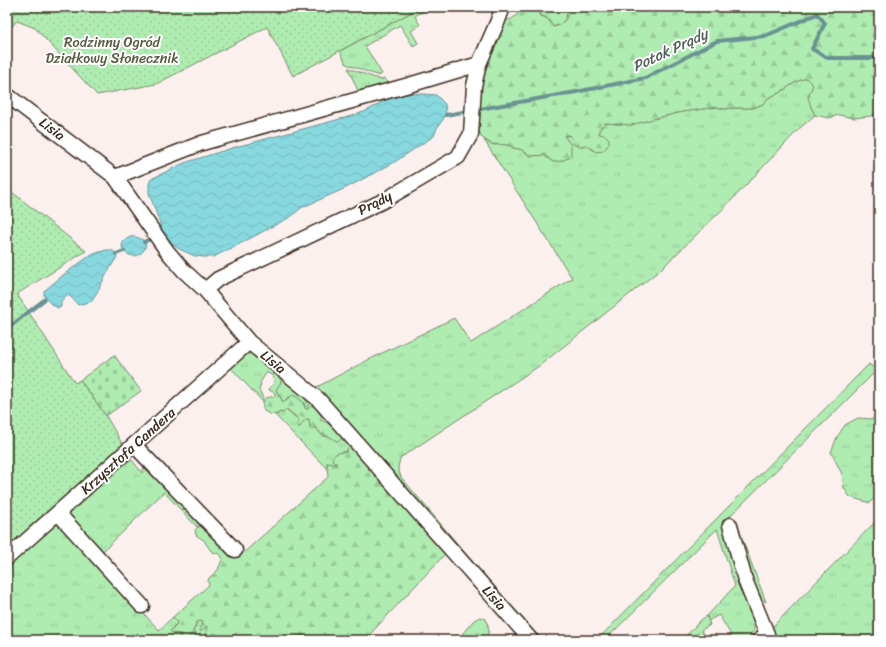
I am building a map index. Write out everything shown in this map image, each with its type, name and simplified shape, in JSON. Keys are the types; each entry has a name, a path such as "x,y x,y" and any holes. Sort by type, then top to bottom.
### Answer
{"street":[{"name":"Prądy","path":"204,290 218,279 383,201 458,157 471,134 474,86 479,64 503,7"},
{"path":"115,177 202,143 479,64"},
{"name":"Lisia","path":"7,95 115,177 167,251 184,271 204,290 249,342 318,399 531,640"},
{"name":"Krzysztofa Candera","path":"7,558 249,342"},
{"path":"134,446 235,550"},
{"path":"58,513 142,606"},
{"path":"730,525 745,580 767,634 759,640"}],"green space":[{"name":"Rodzinny Ogród Działkowy Słonecznik","path":"7,7 421,7 293,76 267,27 156,84 97,95 35,28 17,21 7,32"},
{"path":"421,7 431,7 415,16 420,25 411,31 418,43 413,46 400,25 365,46 382,74 379,76 346,64 340,51"},
{"path":"517,7 543,7 539,15 548,19 553,27 559,25 566,19 570,7 879,7 879,115 854,118 839,115 829,118 815,115 808,97 813,85 806,78 768,98 763,104 753,108 724,109 717,107 682,112 631,125 605,123 599,130 599,134 605,135 609,139 609,144 603,151 596,152 586,145 574,145 571,136 565,135 571,145 571,153 568,158 553,162 544,155 531,156 520,149 513,148 509,145 491,144 481,137 478,127 485,35 491,24 510,20 517,15"},
{"path":"543,7 570,7 564,20 560,24 553,27 548,19 540,15"},
{"path":"348,68 381,80 384,78 387,83 358,91"},
{"path":"807,77 813,85 811,107 815,115 800,128 727,205 660,270 539,366 400,458 398,468 401,477 466,554 542,640 537,640 324,399 324,393 313,389 454,318 471,343 572,278 484,140 495,145 509,145 513,148 520,149 531,156 544,155 553,162 571,145 565,135 571,136 581,146 586,145 599,134 599,130 605,123 618,124 641,122 682,112 717,107 724,109 753,108 763,104 768,98"},
{"path":"7,188 86,251 17,294 75,383 80,380 106,416 123,445 7,548"},
{"path":"254,353 273,371 273,376 266,373 260,383 259,389 263,402 230,367 244,355"},
{"path":"114,355 141,391 106,416 80,380"},
{"path":"869,364 877,370 722,524 739,580 754,620 754,630 747,640 734,640 719,615 708,621 707,616 735,586 717,529 605,640 597,640"},
{"path":"273,371 281,376 281,382 276,390 283,402 293,395 301,400 306,409 308,409 307,403 302,394 304,393 319,411 321,415 320,420 343,433 342,438 338,442 321,434 314,427 312,429 310,428 309,419 306,419 300,427 298,427 299,420 287,409 283,413 280,412 274,415 264,411 263,404 266,398 275,396 275,393 269,390 274,382"},
{"path":"280,376 306,398 309,410 306,409 304,403 289,397 283,402 276,390 279,385"},
{"path":"286,409 299,420 304,421 309,419 311,424 317,428 323,436 326,437 343,433 353,444 346,452 341,452 337,464 327,463 327,469 275,415 280,412 283,413"},
{"path":"858,418 879,418 879,492 870,503 850,497 844,488 842,474 831,452 837,437 845,425"},
{"path":"353,444 447,552 371,633 375,640 220,640 220,635 214,634 207,636 207,626 201,632 201,621 196,622 193,631 196,636 194,640 191,640 191,637 189,637 188,640 179,640 181,634 172,633 170,631 177,622 173,617 209,585 209,578 218,570 222,560 222,556 212,552 205,541 196,535 195,530 202,526 205,527 240,556 328,477 327,463 337,464 332,460 335,454 346,452"},
{"path":"132,460 142,473 144,467 169,488 205,527 197,527 164,492 99,555 69,517 71,509 119,465"},
{"path":"879,518 879,640 760,640 775,624"},
{"path":"56,520 159,630 173,617 177,622 173,627 172,633 181,634 179,640 7,640 7,564"},
{"path":"743,541 766,602 755,592 742,552"},
{"path":"707,616 710,625 701,630 705,637 700,640 682,640 702,619"},
{"path":"480,617 486,619 489,628 488,635 484,640 457,640 474,620"},
{"path":"201,621 202,623 201,628 207,626 211,636 214,634 220,634 220,640 194,640 193,631 196,622"}],"water":[{"path":"411,93 436,95 445,104 446,115 437,128 434,136 393,163 346,188 301,208 292,216 213,257 195,256 179,249 163,232 149,193 149,184 151,179 184,163 232,148 355,115 366,111 390,98"},
{"path":"134,236 143,240 146,245 144,250 139,255 134,256 129,255 122,248 126,239"},
{"path":"106,250 112,250 117,257 92,301 78,305 71,297 67,295 61,301 61,307 58,308 51,304 44,296 44,291 67,272 91,255"}],"waterway":[{"name":"Potok Prądy","path":"446,115 645,78 717,41 765,36 817,14 825,23 812,49 828,58 879,58"},
{"name":"Potok Prądy","path":"144,242 150,239"},
{"path":"116,254 124,251"},
{"name":"Potok Prądy","path":"7,329 45,299"}]}
